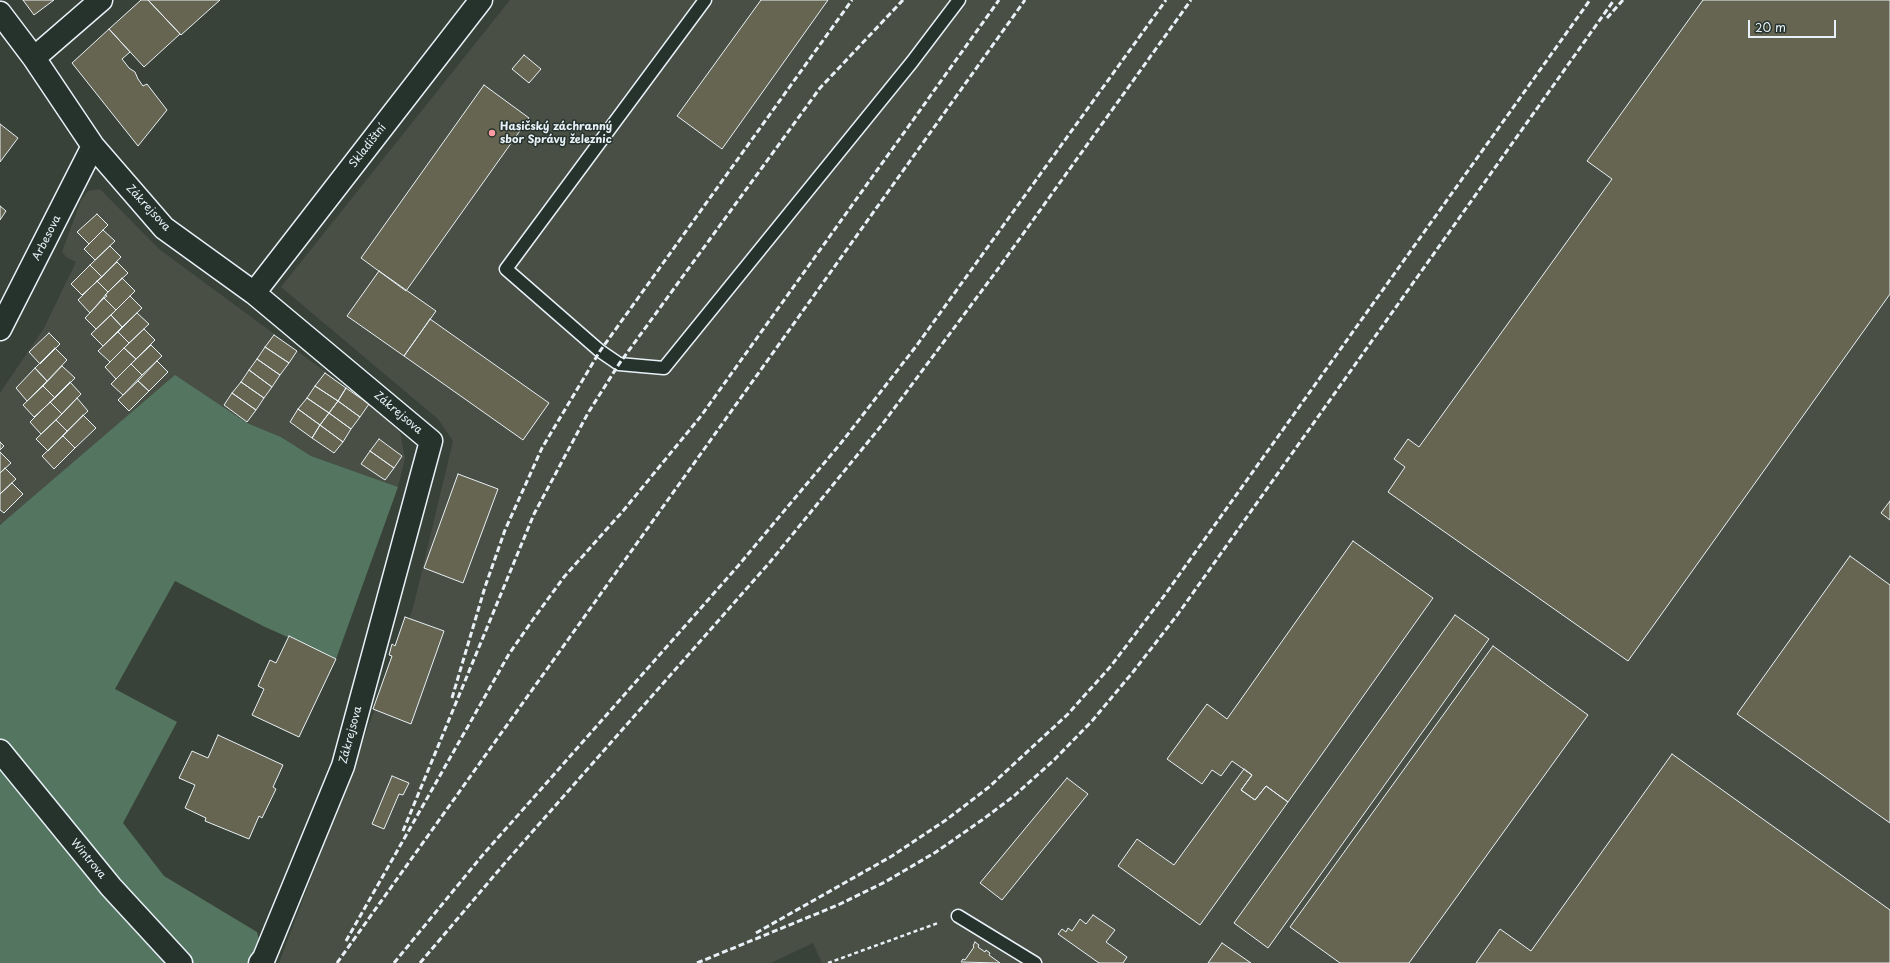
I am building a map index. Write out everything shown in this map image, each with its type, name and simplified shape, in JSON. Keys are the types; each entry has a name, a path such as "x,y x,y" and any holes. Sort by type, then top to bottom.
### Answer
{"street":[{"path":"34,58 101,0"},
{"name":"Skladištní","path":"254,293 481,0"},
{"name":"Zákrejsova","path":"0,13 34,58 93,146 164,228 254,293 431,441 343,766 264,958 260,963"},
{"name":"Arbesova","path":"0,329 93,146"},
{"name":"Wintrova","path":"0,752 112,887 181,963"}],"lane":[{"path":"705,0 506,269 600,351 619,364 664,368 912,62 959,0"},
{"path":"958,916 1035,963"}],"path":[{"path":"828,963 958,916"}],"shaded area":[{"path":"510,0 1890,0 1890,963 822,963 813,943 771,963 279,963 413,608 453,441 438,419 281,287"},
{"path":"100,189 159,249 369,404 400,432 405,458 398,487 311,456 281,437 247,423 223,408 0,524 0,393 44,328 76,262 66,257 62,252 81,200 88,191"}],"green space":[{"path":"175,375 247,423 281,437 311,456 398,487 336,659 263,626 175,581 115,689 177,722 123,823 164,876 257,932 264,958 267,963 0,963 0,525"}],"building":[{"path":"23,0 54,0 34,15"},
{"path":"141,0 148,0 180,34 144,67 109,29"},
{"path":"148,0 220,0 181,35"},
{"path":"761,0 828,0 722,149 677,116"},
{"path":"1703,0 1890,0 1890,294 1628,661 1388,492 1405,467 1394,459 1408,439 1419,447 1612,179 1587,161"},
{"path":"109,29 130,52 122,59 129,68 135,72 143,86 147,84 167,110 138,146 72,63"},
{"path":"524,55 541,69 529,83 512,69"},
{"path":"484,85 529,118 406,291 361,258"},
{"path":"0,124 18,138 0,162"},
{"path":"0,206 6,211 0,220"},
{"path":"97,214 108,225 89,244 77,232"},
{"path":"103,230 115,241 95,260 84,249"},
{"path":"110,246 121,257 102,277 90,265"},
{"path":"117,262 128,273 108,292 97,281"},
{"path":"90,265 102,277 82,295 71,284"},
{"path":"379,271 436,311 404,356 347,316"},
{"path":"122,278 135,291 116,310 104,298 107,296 105,295"},
{"path":"97,281 108,292 90,313 78,300"},
{"path":"130,296 142,308 122,327 111,315"},
{"path":"104,298 116,310 96,329 85,318"},
{"path":"137,313 149,324 129,343 118,332"},
{"path":"111,315 122,327 103,346 91,334"},
{"path":"430,319 549,403 523,440 404,356"},
{"path":"144,329 155,340 136,359 124,348"},
{"path":"118,332 129,343 110,362 98,351"},
{"path":"49,333 60,344 40,364 29,352"},
{"path":"274,335 297,351 289,363 265,347"},
{"path":"151,345 162,356 142,375 131,364"},
{"path":"265,347 289,363 280,375 257,359"},
{"path":"55,348 67,360 47,381 35,368"},
{"path":"124,348 136,359 116,379 105,367"},
{"path":"257,359 280,375 272,387 249,370"},
{"path":"157,361 168,372 149,391 138,381"},
{"path":"131,364 142,375 123,395 111,384"},
{"path":"62,366 75,378 55,398 43,386"},
{"path":"35,368 47,381 27,401 16,388"},
{"path":"249,370 272,387 264,398 241,382"},
{"path":"325,373 346,388 338,401 315,386"},
{"path":"138,381 149,391 129,411 118,400"},
{"path":"70,382 81,394 62,414 50,402"},
{"path":"241,382 264,398 256,410 232,393"},
{"path":"43,386 55,398 34,417 23,405"},
{"path":"315,386 338,401 329,413 307,398"},
{"path":"346,388 369,404 360,417 338,401"},
{"path":"232,393 256,410 247,422 224,405"},
{"path":"77,398 88,411 67,431 56,420"},
{"path":"307,398 329,413 320,425 298,409"},
{"path":"338,401 360,417 351,429 329,413"},
{"path":"50,402 62,414 41,434 30,422"},
{"path":"298,409 320,425 312,438 290,422"},
{"path":"329,413 351,429 343,442 320,425"},
{"path":"83,415 96,428 75,448 63,436"},
{"path":"56,420 67,431 48,451 36,439"},
{"path":"320,425 343,442 334,453 312,438"},
{"path":"63,436 75,448 54,469 42,456"},
{"path":"379,439 402,456 394,468 370,451"},
{"path":"0,442 4,446 0,450"},
{"path":"370,451 394,468 385,480 361,464"},
{"path":"0,452 11,463 0,473"},
{"path":"5,468 16,479 0,494 0,473"},
{"path":"458,474 498,489 463,583 424,568"},
{"path":"12,483 23,494 4,513 0,510 0,494"},
{"path":"1890,501 1890,520 1881,513"},
{"path":"1353,541 1433,598 1288,802 1266,786 1255,800 1241,790 1252,775 1232,761 1221,776 1212,770 1202,784 1167,759 1207,704 1227,719"},
{"path":"1850,556 1890,585 1890,823 1737,714"},
{"path":"1455,615 1489,639 1268,948 1234,923"},
{"path":"405,617 444,631 411,724 373,709 392,656 389,655 392,644 395,646"},
{"path":"289,636 336,659 299,737 252,715 264,689 258,686 270,660 276,663"},
{"path":"1493,646 1588,715 1409,963 1340,963 1290,927"},
{"path":"218,735 283,765 273,787 276,789 262,818 259,816 249,839 205,821 206,818 185,808 195,785 179,778 192,751 208,758"},
{"path":"1672,754 1890,910 1890,963 1476,963 1500,929 1531,951"},
{"path":"1244,769 1252,775 1241,790 1255,800 1266,786 1288,802 1200,925 1118,866 1137,839 1174,865"},
{"path":"392,776 409,783 403,795 399,794 384,829 372,824"},
{"path":"1067,778 1088,794 1002,900 980,883"},
{"path":"1093,915 1115,930 1106,942 1127,957 1123,963 1099,963 1058,934 1062,929 1066,932 1068,928 1072,931 1080,919 1086,924"},
{"path":"975,942 979,945 978,947 985,952 986,950 990,953 989,955 1000,963 961,962 963,959 965,960 974,947"},
{"path":"1222,943 1251,963 1208,963"}],"railway":[{"path":"452,698 485,587 505,530 542,448 600,351 852,0"},
{"path":"403,831 534,514 588,413 619,364 820,88 903,0"},
{"path":"346,941 509,654 564,577 623,511 701,416 999,0"},
{"path":"337,963 1025,0"},
{"path":"394,963 481,857 738,566 841,443 917,345 1166,0"},
{"path":"420,963 504,864 770,562 881,426 995,273 1191,0"},
{"path":"756,933 892,856 946,820 989,787 1067,715 1111,666 1164,596 1590,0"},
{"path":"697,963 838,905 885,882 936,852 1014,796 1053,761 1092,721 1133,672 1178,614 1614,0"},
{"path":"1607,18 1623,0"}],"place":[{"name":"Hasičský záchranný sbor Správy železnic","path":"492,133"}]}
